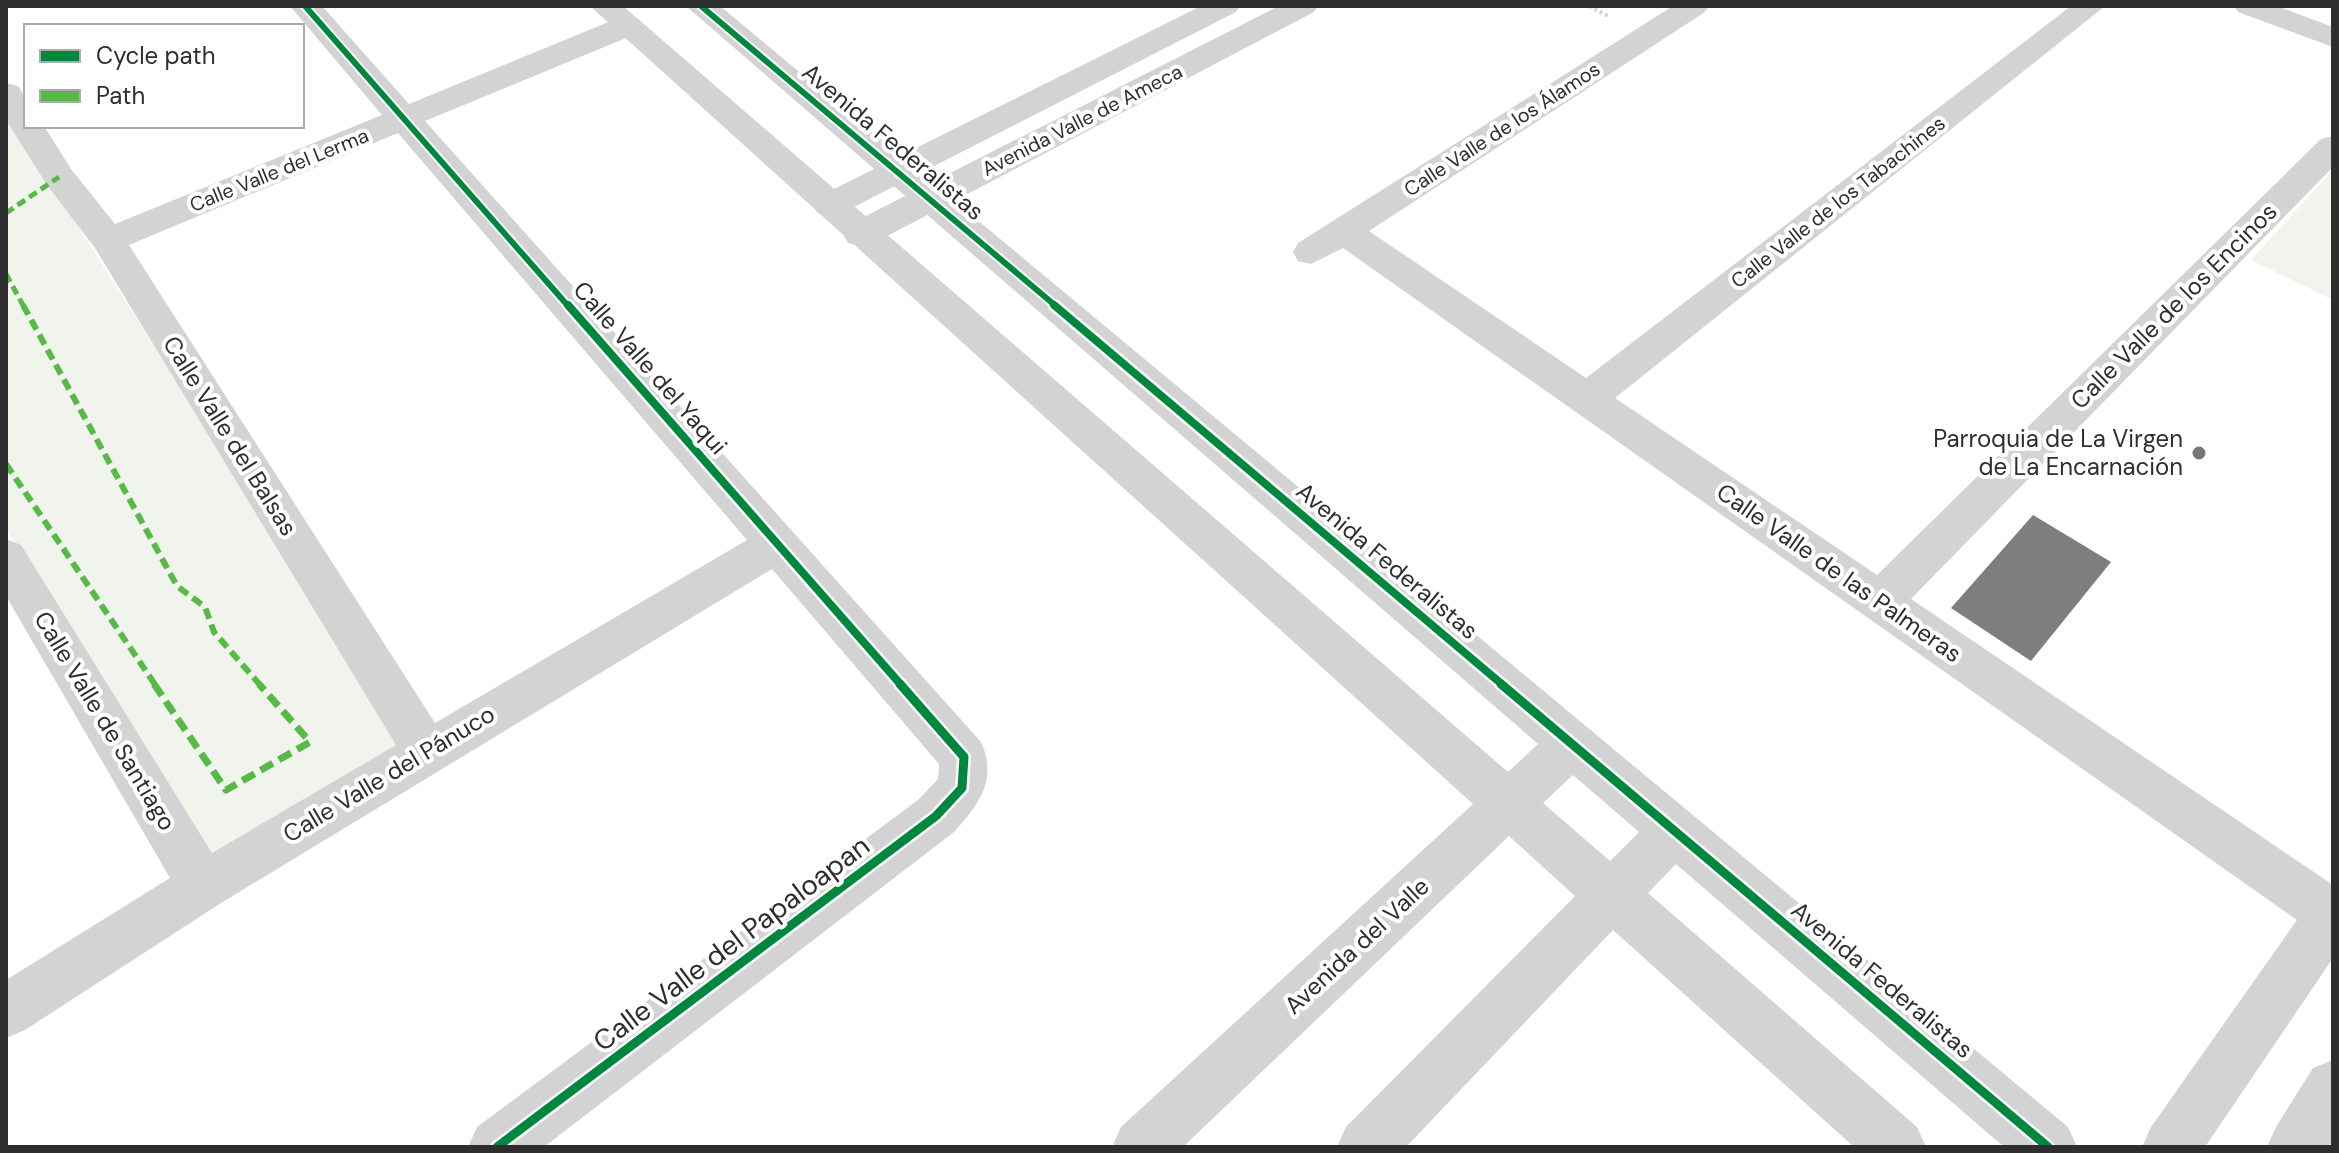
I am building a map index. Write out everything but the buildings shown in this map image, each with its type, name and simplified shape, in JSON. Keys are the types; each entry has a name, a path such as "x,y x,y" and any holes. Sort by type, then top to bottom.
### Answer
{"street":[{"name":"Calle Valle del Yaqui","path":"305,6 964,757"},
{"name":"Avenida Federalistas","path":"701,6 2048,1147"},
{"name":"Avenida Valle de Ameca","path":"830,205 1225,6"},
{"name":"Avenida Valle de Ameca","path":"861,234 1303,6"},
{"name":"Calle Valle de los Álamos","path":"1327,242 1694,6"},
{"name":"Calle Valle de los Tabachines","path":"1587,398 2090,6"},
{"path":"2249,6 2333,38"},
{"name":"Calle Valle del Lerma","path":"108,240 403,118 616,16"},
{"path":"616,16 1897,1147"},
{"name":"Calle Valle del Balsas","path":"6,93 24,123"},
{"name":"Calle Valle del Balsas","path":"27,128 59,177 108,240 426,751"},
{"name":"Calle Valle de los Encinos","path":"1880,601 2333,147"},
{"name":"Calle Valle de las Palmeras","path":"1327,242 1587,398 2332,915"},
{"name":"Calle Valle del Pánuco","path":"6,1011 203,886 777,544"},
{"name":"Calle Valle de Santiago","path":"6,557 203,886"},
{"name":"Avenida del Valle","path":"1141,1147 1572,744"},
{"name":"Calle Valle del Papaloapan","path":"531,1137 936,816 962,788 964,757"},
{"path":"1366,1147 1674,831"},
{"path":"2171,1147 2332,915"},
{"path":"2296,1147 2333,1088"}],"shaded area":[{"path":"6,114 408,743 195,874 6,528"},
{"path":"2333,170 2333,300 2251,260"}],"marked path":[{"path":"6,213 59,177"},
{"path":"6,274 177,586 205,607 214,632 310,742 226,790 6,464"}],"cycle path":[{"path":"305,6 964,757 962,788 936,816 497,1147"},
{"path":"701,6 2048,1147"}],"place":[{"name":"Parroquia de La Virgen de La Encarnación","path":"2199,453"}]}
